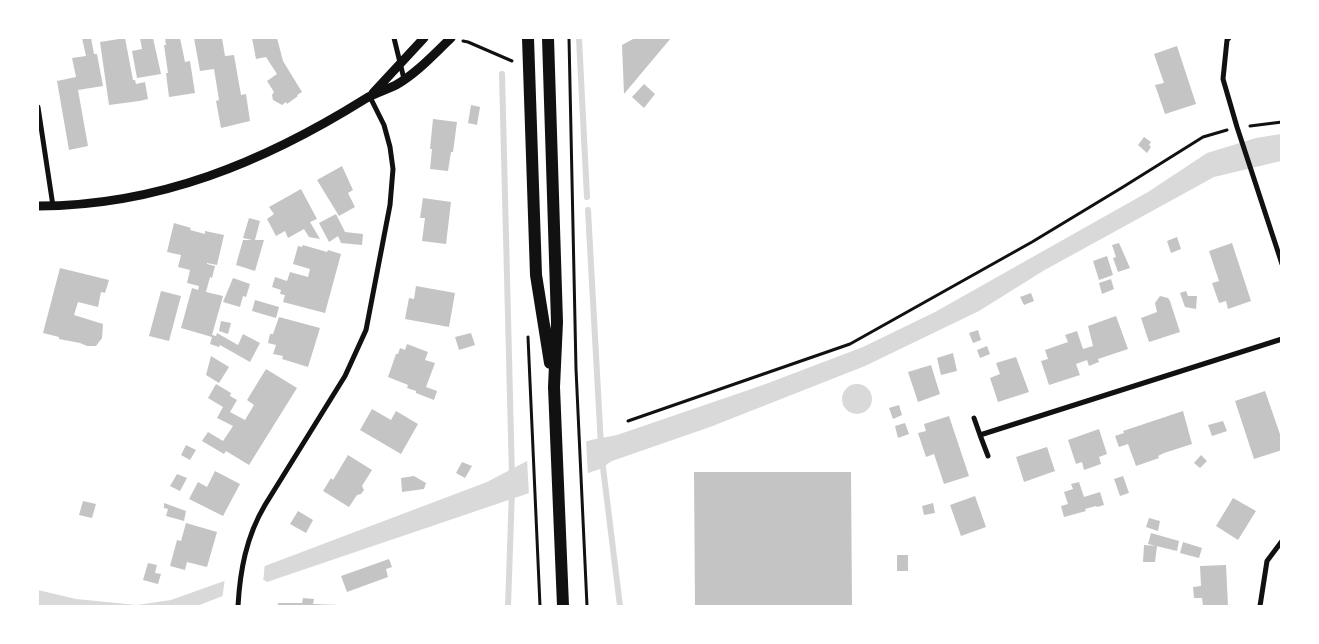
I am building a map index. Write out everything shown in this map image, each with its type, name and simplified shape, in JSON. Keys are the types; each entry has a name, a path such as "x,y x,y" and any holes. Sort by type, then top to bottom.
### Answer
{"main road":[{"path":"528,38 537,288 554,387"},
{"path":"548,38 557,322 554,387 563,606"}],"street":[{"path":"394,38 404,79"},
{"path":"370,97 424,38"},
{"path":"38,206 108,201 136,196 224,172 276,150 370,97 397,84 430,58 451,38"},
{"path":"522,38 529,61"},
{"path":"1229,38 1227,40 1223,79 1282,264"},
{"path":"238,606 242,568 249,538 258,516 345,376 366,330 390,205 393,169 384,125 370,97"},
{"path":"38,106 54,206"},
{"path":"980,435 1282,339"},
{"path":"974,418 988,456"},
{"path":"1260,606 1267,561 1282,541"}],"path":[{"path":"569,38 576,369 587,606"},
{"path":"459,42 468,42 508,58 515,64"},
{"path":"628,421 850,344 1032,242 1203,137 1237,127 1282,122"},
{"path":"528,334 540,606"}],"shaded area":[{"path":"1281,134 1281,161 1214,177 1043,271 979,311 865,366 710,427 612,461 600,469 267,582 264,580 197,606 38,606 38,590 76,599 137,605 171,600 487,482 527,461 591,440 617,435 763,385 863,347 935,312 1148,192 1207,153 1256,138"},
{"path":"857,384 867,389 872,399 867,409 857,414 847,409 842,399 847,389"}],"pier":[{"path":"586,440 588,476 529,495 527,459"},
{"path":"265,563 263,583 222,600 225,578"}],"building":[{"path":"82,38 91,38 94,54 97,54 103,86 78,90 88,146 69,150 57,81 76,77 72,58 86,56"},
{"path":"125,38 133,80 135,80 136,84 145,82 148,99 109,105 100,42"},
{"path":"140,38 153,38 161,74 137,78 132,51 142,49"},
{"path":"165,38 180,38 185,62 190,61 195,93 169,97"},
{"path":"194,38 222,38 225,56 234,55 241,95 246,94 250,121 221,128 216,101 219,100 214,69 200,71"},
{"path":"252,38 277,38 283,61 302,92 287,104 286,102 282,105 273,100 272,95 274,92 267,81 277,74 266,57 256,59"},
{"path":"635,38 671,38 624,94 622,45"},
{"path":"1177,46 1196,104 1165,114 1155,85 1164,83 1154,54"},
{"path":"644,84 655,94 644,108 632,97"},
{"path":"471,105 480,107 477,125 468,123"},
{"path":"433,119 457,122 448,171 430,169"},
{"path":"1144,137 1151,142 1149,145 1151,147 1147,153 1138,145"},
{"path":"342,166 353,190 348,193 355,207 339,216 317,180"},
{"path":"301,189 317,219 310,222 320,239 309,237 304,229 288,238 285,231 276,236 267,219 274,214 269,207"},
{"path":"423,198 451,202 446,244 422,241 425,218 420,218"},
{"path":"336,214 345,232 363,234 362,245 341,243 338,236 329,242 319,223"},
{"path":"249,218 260,221 255,240 264,240 255,271 236,265 243,240 252,240 243,238"},
{"path":"174,223 205,234 205,231 224,235 217,265 207,263 215,266 206,292 223,296 212,335 216,336 217,333 238,345 243,334 260,343 250,362 220,345 219,347 210,344 212,337 181,328 192,288 198,290 199,286 187,283 190,270 178,267 181,255 167,252"},
{"path":"1177,237 1181,249 1171,253 1167,241"},
{"path":"1119,243 1130,268 1118,272 1113,258 1116,257 1112,245"},
{"path":"1232,243 1251,301 1228,309 1226,301 1219,303 1212,283 1219,281 1209,251"},
{"path":"303,245 341,254 325,313 283,302 285,295 280,294 281,290 272,287 275,277 287,281 290,272 308,277 310,269 293,264 298,246 302,247"},
{"path":"1107,256 1113,275 1099,280 1093,261"},
{"path":"60,268 109,280 105,293 101,292 98,307 78,302 74,315 103,324 102,338 96,346 87,346 43,333"},
{"path":"233,278 250,284 246,297 243,296 240,307 223,302"},
{"path":"1111,279 1114,289 1102,294 1099,283"},
{"path":"416,286 455,293 449,327 405,319 409,298 414,299"},
{"path":"161,291 181,296 169,341 149,336"},
{"path":"1186,291 1188,296 1197,296 1196,309 1185,307 1180,293"},
{"path":"1031,293 1034,301 1024,305 1020,297"},
{"path":"1160,296 1168,298 1170,301 1180,332 1149,342 1141,318 1157,312 1155,303"},
{"path":"255,300 279,307 276,318 252,311"},
{"path":"1116,316 1128,349 1098,359 1099,362 1089,366 1087,360 1076,364 1080,375 1049,385 1041,361 1048,359 1045,350 1068,342 1065,335 1077,331 1083,349 1093,346 1088,326"},
{"path":"279,317 320,328 308,367 282,359 283,356 273,354 276,345 268,343 270,334 273,334"},
{"path":"221,321 231,323 228,334 219,331"},
{"path":"978,330 981,340 973,343 969,333"},
{"path":"471,333 475,345 459,350 455,337"},
{"path":"407,344 428,352 425,360 435,363 426,387 437,391 434,400 407,388 408,385 388,377 396,354 398,354 400,348 405,350"},
{"path":"987,346 990,354 980,358 977,350"},
{"path":"953,353 957,371 941,375 937,358"},
{"path":"211,356 229,367 219,383 206,375"},
{"path":"1016,357 1029,392 998,402 990,378 1000,374 996,363"},
{"path":"931,365 940,394 918,402 908,372"},
{"path":"266,369 297,388 249,465 226,451 224,454 202,441 208,432 223,441 233,426 217,418 223,407 208,398 216,384 231,393 230,396 237,400 230,412 245,420 254,405 247,400"},
{"path":"1265,391 1282,440 1282,450 1254,459 1235,401"},
{"path":"899,405 902,415 893,419 889,408"},
{"path":"372,409 391,420 396,411 418,424 401,454 360,430"},
{"path":"1183,411 1192,444 1164,453 1158,456 1159,458 1136,466 1128,444 1119,447 1115,436 1124,433 1123,431"},
{"path":"949,416 969,476 944,484 934,454 926,457 918,433 926,431 924,424"},
{"path":"1223,421 1227,431 1212,436 1208,425"},
{"path":"905,423 909,434 898,438 895,426"},
{"path":"1099,429 1107,454 1099,457 1101,464 1084,470 1082,462 1076,464 1068,440"},
{"path":"186,445 196,450 190,460 181,455"},
{"path":"1047,447 1055,471 1024,482 1016,457"},
{"path":"348,455 372,470 362,486 364,490 361,494 357,495 349,507 323,491 331,478 333,480"},
{"path":"1201,455 1207,461 1200,468 1194,463"},
{"path":"462,462 472,466 465,478 456,473"},
{"path":"215,471 240,484 223,516 189,499 198,482 207,487"},
{"path":"694,472 851,472 852,606 695,606"},
{"path":"177,474 187,478 180,491 170,486"},
{"path":"414,476 426,483 424,489 402,492 401,478"},
{"path":"1123,476 1129,493 1120,496 1114,479"},
{"path":"1079,482 1084,497 1100,492 1104,505 1085,509 1086,511 1064,517 1061,506 1068,504 1064,492 1073,489 1071,484"},
{"path":"975,496 986,527 961,536 950,505"},
{"path":"1233,498 1256,511 1238,540 1216,526"},
{"path":"83,501 96,504 92,518 79,515"},
{"path":"164,503 186,511 184,521 166,516 168,509 164,508"},
{"path":"933,503 935,513 924,515 922,506"},
{"path":"298,511 313,520 306,533 290,524"},
{"path":"1149,518 1160,521 1158,531 1146,527"},
{"path":"186,523 217,532 207,567 187,562 185,570 170,566 177,540 181,541"},
{"path":"1151,533 1179,541 1177,551 1148,544"},
{"path":"1183,542 1202,548 1199,558 1180,553"},
{"path":"1144,545 1157,546 1155,562 1143,562"},
{"path":"897,555 908,555 908,571 897,571"},
{"path":"389,559 392,567 386,569 388,577 347,592 341,576"},
{"path":"148,563 157,565 155,573 161,574 158,584 143,580"},
{"path":"1226,565 1228,606 1203,606 1202,598 1194,598 1193,587 1201,586 1200,566"},
{"path":"303,598 314,599 313,604 339,606 278,606 278,603 302,603"}],"waterway":[{"path":"579,38 587,197"},
{"path":"502,74 512,478"},
{"path":"588,210 601,446"},
{"path":"602,459 620,606"},
{"path":"508,606 512,490"}]}
